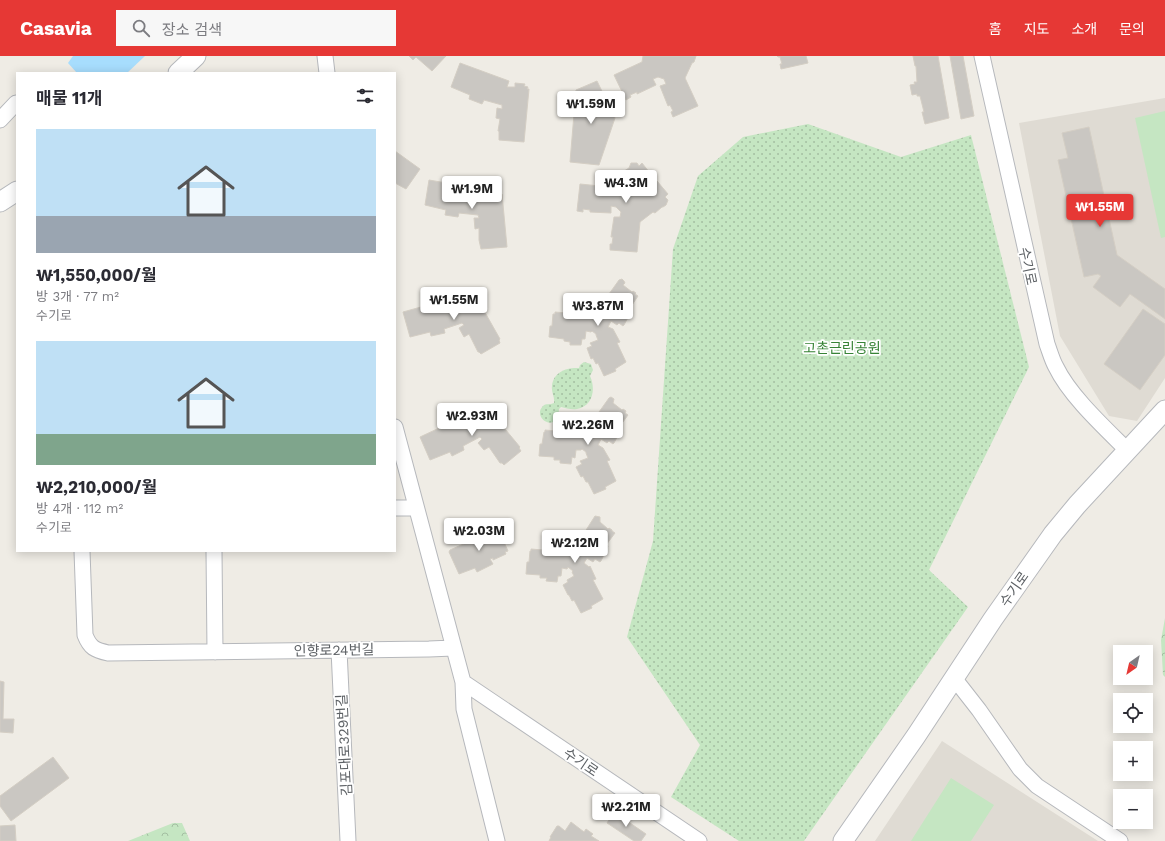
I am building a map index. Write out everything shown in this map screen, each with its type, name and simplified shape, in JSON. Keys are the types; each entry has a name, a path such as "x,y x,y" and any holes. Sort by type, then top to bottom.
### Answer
{"street":[{"path":"179,72 196,56"},
{"path":"325,56 327,72"},
{"name":"수기로","path":"982,56 1046,344 1056,368 1071,390 1095,418 1127,450"},
{"path":"0,120 16,104"},
{"path":"0,202 16,192"},
{"name":"수기로","path":"843,841 1053,534 1077,504 1165,410"},
{"path":"396,431 463,682 466,721 497,841"},
{"path":"396,508 416,508"},
{"name":"인향로24번길","path":"82,552 85,635 88,643 96,650 108,653 428,650 453,648"},
{"path":"214,552 215,652"},
{"name":"김포대로329번길","path":"339,650 348,841"},
{"path":"954,678 979,710 1020,769 1033,782 1054,798 1120,841"},
{"name":"수기로","path":"463,682 699,841"}],"shaded area":[{"path":"1165,98 1165,378 1137,421 1109,416 1060,336 1019,123"},
{"path":"942,741 1098,841 875,841"}],"green space":[{"path":"1165,111 1165,237 1161,238 1135,118"},
{"name":"고촌근린공원","path":"808,124 901,157 971,135 1029,367 929,570 968,607 804,841 739,841 671,797 700,745 627,637 653,541 673,249 698,176 743,137"},
{"path":"584,362 591,364 593,370 590,376 593,391 590,401 577,409 561,407 559,409 558,417 554,421 550,423 546,422 540,415 540,411 544,405 554,403 552,388 555,377 561,371 570,368 579,368"},
{"path":"1165,618 1165,677 1163,675 1161,640"},
{"path":"951,778 994,805 971,841 911,841"},
{"path":"173,823 182,823 190,841 128,841"}],"water":[{"path":"73,56 145,56 128,72 76,72 68,63"}],"building":[{"path":"409,56 446,56 432,71 416,57 413,60"},
{"path":"643,56 696,56 685,78 698,106 673,117 671,112 673,111 670,105 668,106 660,86 666,84 664,79 658,77 653,79 656,85 637,94 637,92 630,95 631,97 626,100 614,75 642,62"},
{"path":"777,56 806,56 808,63 781,69 780,64 782,64 780,57"},
{"path":"913,56 938,56 949,118 925,124 920,96 917,96 917,94 912,95 910,85 917,82 916,66"},
{"path":"950,56 963,56 974,116 961,119"},
{"path":"460,63 509,81 507,87 515,87 515,83 525,84 524,86 528,87 524,142 499,140 498,131 500,119 496,118 497,108 502,109 502,105 484,100 482,104 469,99 470,95 451,87"},
{"path":"597,81 615,118 599,165 570,162 576,90"},
{"path":"1089,127 1117,255 1165,289 1165,319 1130,294 1120,307 1093,287 1101,276 1098,274 1084,277 1058,160 1068,158 1062,133"},
{"path":"396,152 420,169 406,189 396,184"},
{"path":"631,163 637,163 639,166 642,163 653,177 652,178 656,182 657,181 668,194 665,197 668,200 666,205 655,213 653,212 640,222 637,252 610,250 610,244 612,244 613,237 611,237 614,217 620,217 621,212 616,207 611,206 611,213 590,212 590,210 583,209 583,212 577,211 580,184 610,187 622,175 621,173 629,168"},
{"path":"429,180 481,189 480,195 488,195 487,191 497,190 497,192 500,192 500,194 502,194 507,247 481,249 479,228 475,229 474,218 479,218 478,215 459,213 458,217 445,215 446,210 425,205"},
{"path":"622,279 625,283 623,285 632,292 633,291 636,293 635,294 638,296 630,308 632,310 624,325 623,326 619,323 617,325 611,321 608,327 613,329 620,342 617,343 626,362 615,369 616,371 604,376 598,363 596,364 593,358 591,359 587,348 592,346 590,343 598,340 596,334 592,331 586,331 585,339 582,339 581,345 570,345 570,342 564,341 564,339 549,337 550,326 552,326 553,314 555,314 555,312 578,314 578,312 592,313 602,299 604,301 619,280"},
{"path":"468,292 469,294 474,293 500,339 500,343 481,354 478,352 469,334 464,337 459,328 464,325 462,323 444,329 445,333 431,336 430,332 410,337 403,312 453,298 455,304 462,300 460,297"},
{"path":"1143,309 1165,324 1165,355 1140,390 1104,364"},
{"path":"611,397 614,399 613,403 622,410 623,409 626,411 625,413 628,415 620,426 622,428 613,444 609,441 607,443 601,439 598,445 603,448 610,460 607,461 616,481 605,487 606,489 594,494 588,482 586,482 583,476 581,477 576,467 582,464 580,461 588,458 586,452 582,449 576,450 575,458 572,457 571,464 560,463 560,460 554,460 554,457 539,456 540,444 542,444 545,430 567,432 568,430 582,431 592,418 594,419"},
{"path":"480,406 482,408 486,406 520,447 519,448 521,451 504,465 500,463 489,447 484,450 478,443 482,439 480,437 463,446 464,450 452,456 450,452 430,460 420,437 467,415 470,420 476,415 473,412"},
{"path":"595,516 600,517 600,522 615,533 606,545 608,546 600,562 595,559 593,562 587,558 584,563 589,567 590,566 596,579 593,580 603,599 591,606 592,608 581,613 574,600 572,601 568,595 563,585 568,582 567,580 574,576 573,571 568,567 567,569 562,568 561,576 558,576 557,582 546,581 547,578 540,578 540,575 526,574 527,562 529,562 531,549 554,551 554,548 569,550 578,536 581,538"},
{"path":"495,530 496,532 499,531 508,551 505,552 506,554 493,560 493,558 490,559 493,564 477,572 475,568 459,574 449,552 450,550"},
{"path":"0,681 4,682 3,719 14,719 13,733 0,732"},
{"path":"53,757 69,778 11,821 0,806 0,796"},
{"path":"614,812 646,834 641,841 634,841 607,823"},
{"path":"571,822 584,832 586,829 593,834 591,836 599,841 549,841 557,826 565,831"},
{"path":"15,825 16,841 0,841 0,826"}]}
